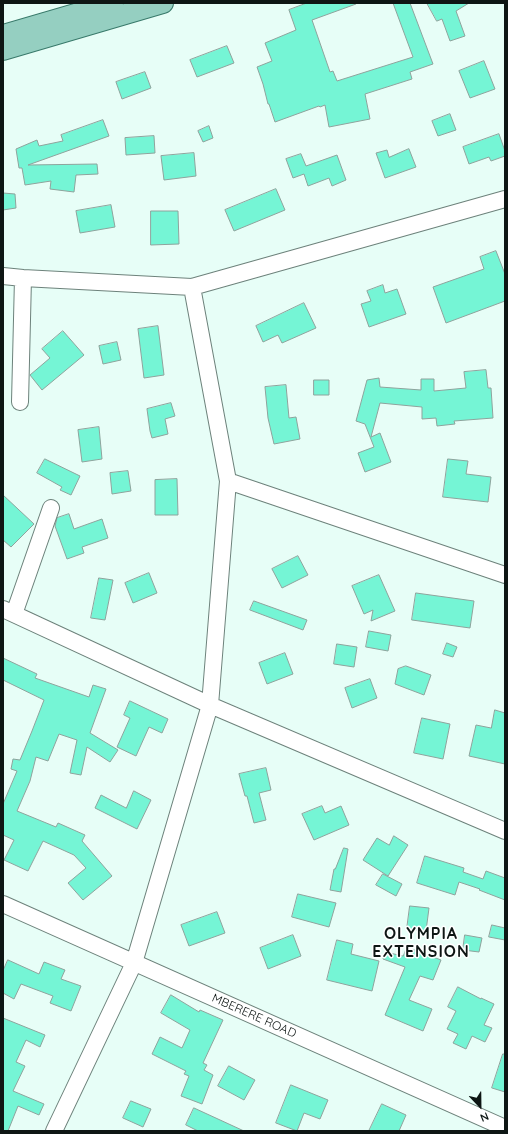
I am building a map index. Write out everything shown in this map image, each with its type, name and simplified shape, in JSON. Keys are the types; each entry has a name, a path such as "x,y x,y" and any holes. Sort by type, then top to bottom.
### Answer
{"main road":[{"path":"3,35 113,3"},
{"path":"3,50 163,3"}],"street":[{"path":"3,276 192,287 505,199"},
{"path":"20,402 23,278"},
{"path":"54,1131 134,963 210,705 228,482 192,287"},
{"path":"228,482 505,575"},
{"path":"51,508 8,612 210,705 505,831"},
{"name":"MBERERE ROAD","path":"3,904 505,1128"}],"building":[{"path":"307,3 356,4 312,20 330,72 333,71 337,81 413,57 393,3 410,3 433,64 410,72 412,79 365,94 370,119 329,127 325,105 275,122 257,67 272,61 265,43 296,30 289,10"},
{"path":"427,3 469,3 456,11 465,36 450,41 442,19 437,21"},
{"path":"227,46 234,63 197,77 190,60"},
{"path":"484,61 495,89 470,98 459,71"},
{"path":"145,72 151,88 122,99 116,82"},
{"path":"450,114 456,130 438,136 432,121"},
{"path":"103,120 109,136 28,165 97,164 98,174 76,175 74,192 50,189 51,181 25,185 22,168 19,168 16,149 37,140 39,146 63,141 61,135"},
{"path":"209,126 213,138 203,142 198,131"},
{"path":"499,134 505,151 505,156 491,161 489,157 469,164 463,147"},
{"path":"154,136 155,153 126,155 125,138"},
{"path":"409,149 416,167 385,178 376,153 387,150 389,157"},
{"path":"194,153 196,176 164,180 161,156"},
{"path":"301,154 306,166 337,155 346,180 332,186 329,178 308,186 304,174 293,178 286,159"},
{"path":"276,189 285,210 234,231 225,210"},
{"path":"3,193 15,194 16,208 3,210"},
{"path":"111,205 115,227 80,233 76,211"},
{"path":"151,211 178,211 179,244 151,245"},
{"path":"496,251 505,274 505,301 446,323 433,287 484,269 480,257"},
{"path":"383,285 385,293 397,289 406,314 369,327 361,304 371,301 367,291"},
{"path":"304,303 316,328 282,343 278,335 263,342 256,326"},
{"path":"158,326 164,375 144,378 138,329"},
{"path":"63,331 84,355 42,390 30,375 50,358 42,349"},
{"path":"117,342 121,360 103,364 99,346"},
{"path":"486,370 488,388 491,388 493,418 454,421 455,424 437,426 436,418 422,419 422,407 380,403 371,437 380,433 391,462 365,472 358,453 374,447 365,424 356,421 367,380 379,378 380,387 421,390 421,379 434,379 434,391 466,388 464,372"},
{"path":"314,380 329,380 329,395 314,395"},
{"path":"286,385 289,418 296,417 300,439 274,444 268,418 265,387"},
{"path":"171,403 175,416 165,419 168,434 152,438 147,409"},
{"path":"99,427 102,459 82,462 78,430"},
{"path":"45,459 80,476 71,495 60,490 62,487 37,473"},
{"path":"448,459 468,461 466,474 491,477 488,502 443,497"},
{"path":"128,471 131,491 112,494 110,473"},
{"path":"177,479 178,515 155,515 155,480"},
{"path":"3,495 34,524 11,547 3,540"},
{"path":"69,514 74,529 102,519 108,538 82,547 84,553 67,559 55,526 57,518"},
{"path":"298,556 308,575 282,588 272,569"},
{"path":"149,573 157,593 133,603 125,583"},
{"path":"379,575 395,611 371,621 373,610 364,614 352,586"},
{"path":"99,578 113,580 105,620 91,618"},
{"path":"416,593 474,601 470,628 412,620"},
{"path":"254,601 307,620 303,630 250,610"},
{"path":"369,631 391,635 388,651 366,647"},
{"path":"447,643 457,647 453,657 443,654"},
{"path":"337,644 357,647 354,667 334,664"},
{"path":"285,653 293,674 267,684 259,663"},
{"path":"3,658 37,674 35,678 89,697 93,685 106,689 90,733 118,750 110,762 87,747 81,775 70,773 77,740 59,734 48,761 36,757 30,781 17,811 56,827 58,823 85,835 82,841 112,876 83,900 68,883 86,868 74,855 43,841 28,871 4,860 14,840 3,835 3,804 17,771 11,769 13,759 20,760 44,700 3,680"},
{"path":"406,666 431,675 424,695 395,684 398,669"},
{"path":"370,679 377,698 352,708 345,688"},
{"path":"130,701 168,719 162,733 149,727 136,756 117,747 130,718 124,715"},
{"path":"495,710 505,713 505,764 469,756 476,725 491,728"},
{"path":"422,718 450,724 443,759 414,753"},
{"path":"266,768 271,790 259,793 266,820 254,823 247,796 245,796 239,774"},
{"path":"134,791 151,800 137,829 95,808 101,795 126,808"},
{"path":"322,806 325,813 341,806 349,825 314,840 302,814"},
{"path":"394,836 408,845 388,876 363,860 377,838 389,845"},
{"path":"344,848 348,849 341,892 330,890 334,869"},
{"path":"425,856 464,868 463,872 483,879 486,871 505,878 505,900 459,882 455,895 417,883"},
{"path":"383,874 402,884 396,896 376,885"},
{"path":"298,894 336,903 329,927 292,917"},
{"path":"410,906 429,908 426,931 407,929"},
{"path":"217,912 225,933 189,946 181,925"},
{"path":"492,925 505,928 505,940 489,937"},
{"path":"293,935 301,956 268,969 260,948"},
{"path":"465,935 482,938 479,952 463,950"},
{"path":"337,940 353,944 351,954 379,961 372,991 327,980"},
{"path":"407,947 441,960 433,980 420,976 409,1000 432,1009 423,1031 385,1015 405,967 383,959 385,952 403,956"},
{"path":"8,960 39,974 44,962 65,970 61,979 81,986 71,1011 50,1003 53,996 21,984 14,999 3,993 3,971"},
{"path":"458,987 494,1004 484,1025 492,1028 485,1042 472,1036 466,1049 453,1043 458,1034 447,1029 456,1011 448,1007"},
{"path":"171,995 199,1012 200,1010 223,1020 203,1063 207,1065 204,1070 213,1075 202,1104 181,1096 189,1076 184,1074 186,1071 152,1054 160,1037 182,1048 190,1030 161,1013"},
{"path":"3,1018 45,1035 40,1047 26,1040 16,1062 25,1066 13,1091 44,1104 39,1115 18,1106 8,1131 3,1131"},
{"path":"503,1054 505,1054 505,1092 492,1088"},
{"path":"229,1066 255,1080 244,1100 218,1086"},
{"path":"291,1085 328,1100 320,1119 304,1113 297,1131 276,1123"},
{"path":"131,1101 151,1109 143,1127 123,1118"},
{"path":"382,1104 406,1115 399,1131 369,1131"},
{"path":"194,1108 244,1131 198,1131 186,1125"}],"district":[{"name":"OLYMPIA EXTENSION","path":"421,943"}]}
